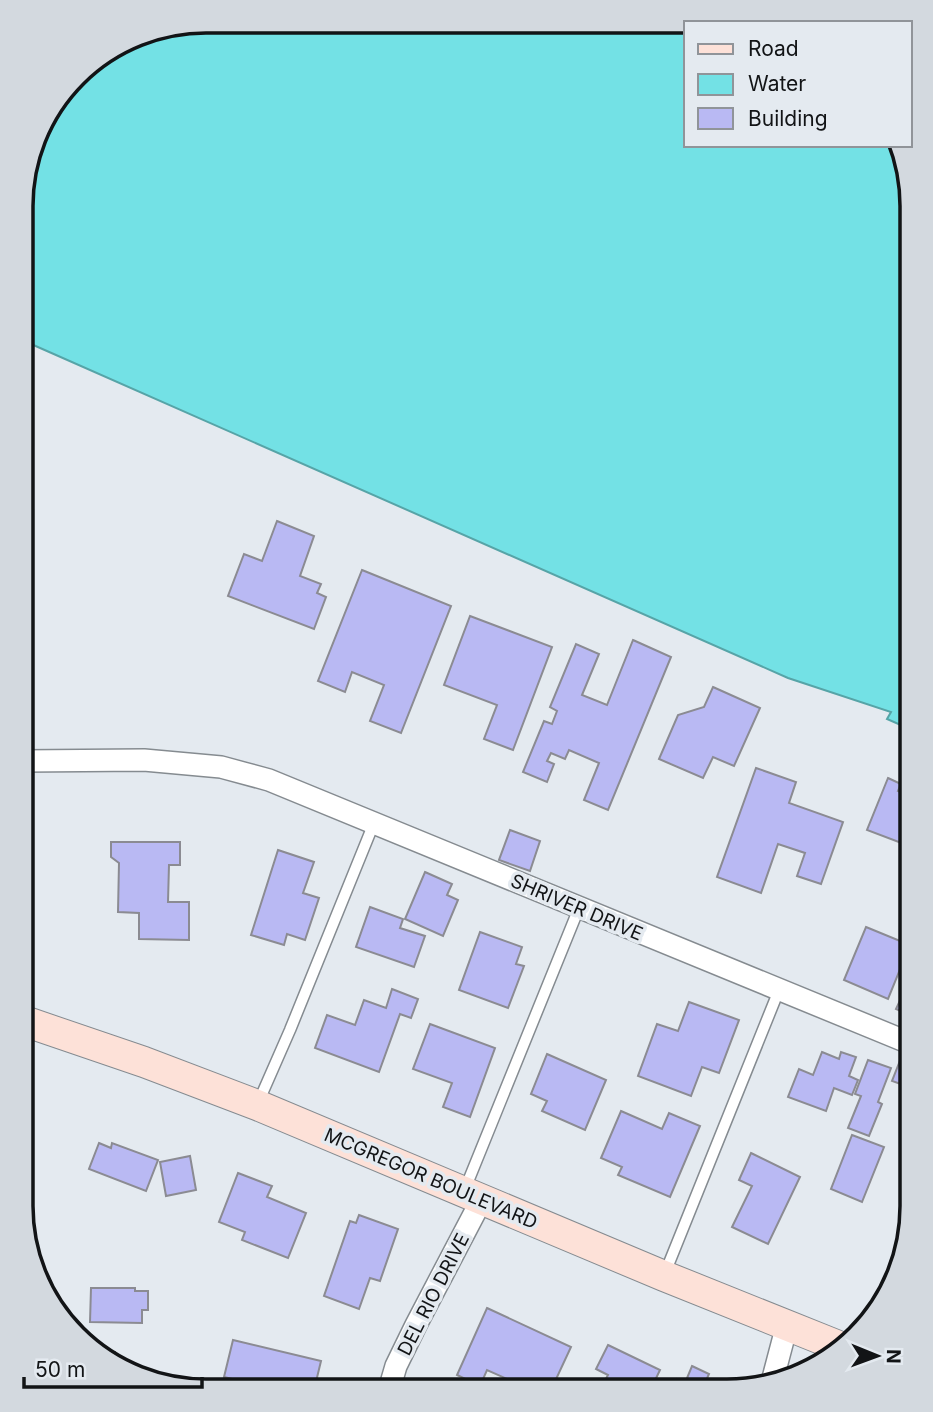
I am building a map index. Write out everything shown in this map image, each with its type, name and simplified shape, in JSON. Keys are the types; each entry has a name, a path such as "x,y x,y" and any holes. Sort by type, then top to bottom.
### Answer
{"main road":[{"name":"MCGREGOR BOULEVARD","path":"33,1024 257,1105 664,1276 832,1343"}],"street":[{"name":"SHRIVER DRIVE","path":"33,761 144,761 221,767 269,780 899,1039"},
{"name":"DEL RIO DRIVE","path":"392,1379 473,1195"},
{"path":"775,1372 788,1325"}],"lane":[{"path":"257,1105 374,823"},
{"path":"473,1195 579,908"},
{"path":"664,1276 779,990"}],"water":[{"path":"684,33 684,147 889,147 900,207 899,724 887,719 891,712 788,678 33,345 35,184 46,140 56,120 76,92 92,76 120,56 151,42 184,35"}],"building":[{"path":"277,521 314,536 300,576 321,584 317,593 326,597 314,629 228,596 244,554 262,561"},
{"path":"362,570 451,606 401,733 370,721 384,685 352,672 345,692 318,681"},
{"path":"470,616 552,647 513,750 484,739 497,705 444,685"},
{"path":"633,640 671,657 608,810 584,800 599,763 569,750 565,759 551,753 547,761 554,764 547,782 523,772 544,721 552,724 557,711 550,707 576,644 599,654 582,695 607,705"},
{"path":"713,687 760,708 734,766 713,757 703,778 659,759 678,715 704,707"},
{"path":"756,768 796,782 789,803 843,822 821,884 797,876 805,853 778,844 761,893 717,877"},
{"path":"888,778 899,783 899,842 867,830"},
{"path":"510,830 540,841 530,871 499,860"},
{"path":"111,842 180,842 180,865 169,865 168,902 189,902 189,940 139,939 139,913 118,912 119,863 111,857"},
{"path":"278,850 314,862 303,893 319,898 305,940 287,934 284,945 251,935"},
{"path":"425,872 452,884 447,895 458,900 443,936 405,919"},
{"path":"370,907 403,919 400,928 425,936 414,967 356,947"},
{"path":"866,927 899,941 899,971 888,999 844,980"},
{"path":"480,932 522,947 516,964 524,966 508,1008 459,990"},
{"path":"392,989 418,999 411,1018 400,1014 379,1072 315,1048 327,1015 355,1025 364,1000 386,1008"},
{"path":"689,1002 739,1020 719,1073 702,1067 691,1096 638,1076 657,1024 678,1031"},
{"path":"430,1024 495,1048 470,1117 443,1107 452,1083 413,1069"},
{"path":"822,1052 839,1059 841,1052 856,1057 849,1076 858,1080 852,1095 834,1088 826,1111 788,1097 799,1069 813,1075"},
{"path":"547,1054 606,1080 585,1130 542,1111 547,1101 531,1094"},
{"path":"868,1060 891,1068 878,1102 882,1104 869,1136 848,1128 861,1096 855,1094"},
{"path":"899,1063 899,1083 892,1081"},
{"path":"621,1111 662,1129 669,1113 700,1126 670,1197 618,1175 622,1167 601,1158"},
{"path":"852,1135 884,1147 862,1202 831,1189"},
{"path":"99,1143 111,1148 112,1143 158,1160 146,1191 89,1169"},
{"path":"751,1153 800,1177 768,1244 732,1227 752,1186 739,1180"},
{"path":"190,1156 196,1190 166,1196 160,1162"},
{"path":"238,1173 272,1186 267,1197 306,1213 288,1258 242,1240 245,1232 219,1222"},
{"path":"359,1215 398,1229 380,1281 370,1278 359,1309 324,1296 350,1221 356,1223"},
{"path":"91,1288 135,1288 135,1291 148,1291 148,1310 142,1310 142,1323 90,1322"},
{"path":"487,1308 571,1347 556,1379 507,1379 487,1370 483,1379 465,1379 457,1375"},
{"path":"233,1340 321,1361 317,1379 224,1377"},
{"path":"608,1345 660,1370 656,1379 606,1379 608,1375 596,1369"},
{"path":"692,1366 709,1374 707,1379 687,1379"}]}
